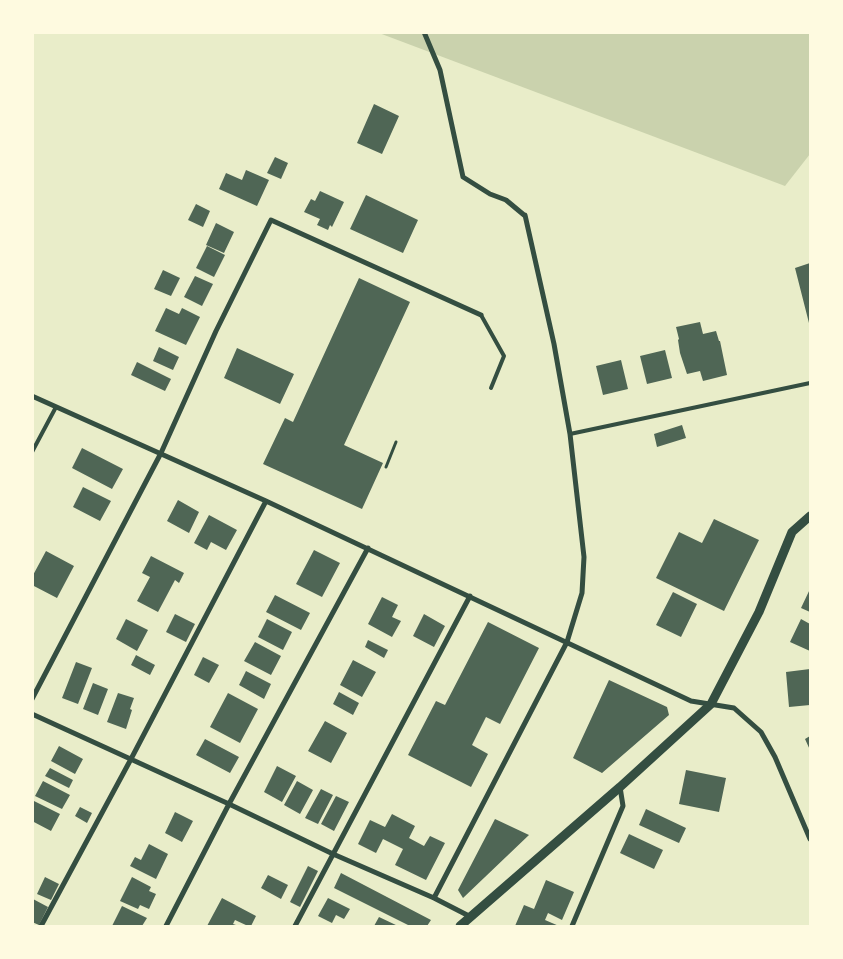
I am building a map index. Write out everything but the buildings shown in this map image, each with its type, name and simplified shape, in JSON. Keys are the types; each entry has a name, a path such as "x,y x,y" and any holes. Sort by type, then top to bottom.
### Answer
{"street":[{"path":"424,32 440,70 463,177 490,194 506,200 525,215 554,344 570,434 584,557 582,593 566,642 434,898"},
{"path":"32,699 161,453 216,331 271,220 481,315"},
{"path":"32,396 368,548 692,701 734,708 761,732 775,757 810,839"},
{"path":"40,926 131,759 266,501"},
{"path":"460,926 620,787 711,704 759,612 792,532 810,516"},
{"path":"166,926 229,804 368,548"},
{"path":"295,926 470,596"},
{"path":"32,714 333,854 434,898 470,917"},
{"path":"572,926 623,806 620,787"}],"lane":[{"path":"481,315 504,356 492,388"},
{"path":"570,434 810,383"},
{"path":"32,452 56,407"}],"path":[{"path":"386,467 396,442"}],"green space":[{"path":"379,33 810,33 810,154 785,186"}]}
